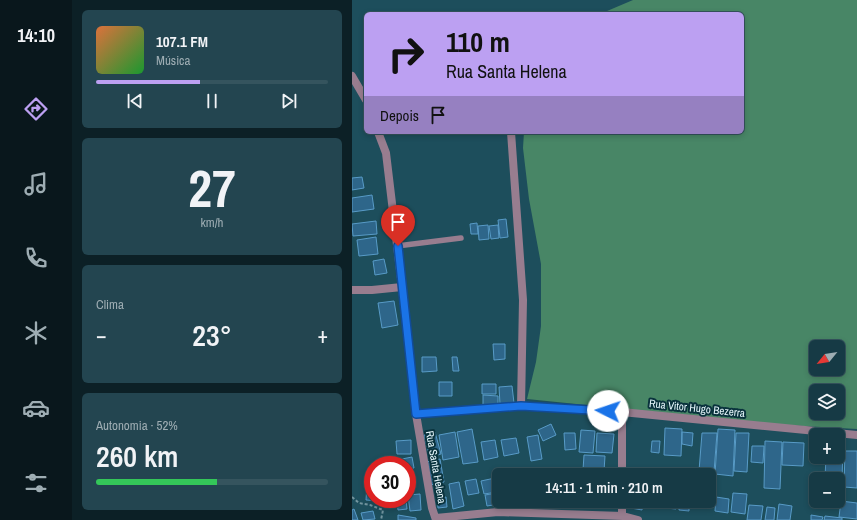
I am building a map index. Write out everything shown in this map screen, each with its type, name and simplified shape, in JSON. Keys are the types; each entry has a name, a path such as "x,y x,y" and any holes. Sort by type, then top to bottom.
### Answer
{"street":[{"path":"352,76 364,97"},
{"name":"Rua Santa Helena","path":"379,134 386,152 398,246 416,414 432,508 436,519"},
{"path":"511,134 523,300 521,406"},
{"path":"352,290 402,287"},
{"name":"Rua Vitor Hugo Bezerra","path":"416,414 521,406 622,412 857,435"},
{"path":"622,412 622,468"},
{"path":"436,519 498,512 638,520"}],"lane":[{"path":"398,246 461,238"}],"path":[{"path":"352,497 359,503 383,510 381,520"}],"green space":[{"path":"633,0 857,0 857,429 785,425 527,399 536,362 541,326 541,264 529,199 523,148 524,134 744,134 744,12 605,12"}],"building":[{"path":"362,177 364,188 352,190 352,178"},
{"path":"372,195 374,209 352,212 352,198"},
{"path":"506,219 508,237 500,238 498,220"},
{"path":"376,221 377,234 353,236 352,224"},
{"path":"477,223 478,234 471,234 470,224"},
{"path":"488,225 489,239 479,240 478,226"},
{"path":"498,225 499,238 491,239 489,226"},
{"path":"376,237 378,254 359,256 357,240"},
{"path":"384,259 387,273 375,275 373,261"},
{"path":"394,301 398,325 382,328 378,303"},
{"path":"493,344 505,344 505,359 494,360"},
{"path":"422,357 436,357 437,371 422,372"},
{"path":"452,357 457,357 459,371 453,371"},
{"path":"439,382 452,382 452,396 439,396"},
{"path":"482,384 496,384 496,394 482,394"},
{"path":"512,386 514,403 500,404 499,387"},
{"path":"483,395 498,396 498,407 483,407"},
{"path":"551,424 556,435 543,441 538,430"},
{"path":"665,428 682,429 681,456 664,455"},
{"path":"472,429 478,462 463,464 457,432"},
{"path":"718,429 735,430 733,476 716,474"},
{"path":"581,430 595,431 593,453 579,452"},
{"path":"435,432 441,454 430,457 424,435"},
{"path":"455,432 459,457 443,460 439,435"},
{"path":"682,432 693,433 692,446 682,444"},
{"path":"564,433 575,433 576,449 565,450"},
{"path":"597,433 614,434 612,453 596,452"},
{"path":"702,433 717,433 714,468 699,468"},
{"path":"736,433 749,433 747,472 734,471"},
{"path":"538,435 542,459 531,461 527,437"},
{"path":"516,438 519,453 504,456 501,440"},
{"path":"411,440 411,454 397,454 396,441"},
{"path":"495,440 498,457 484,460 481,442"},
{"path":"652,441 660,441 659,453 651,452"},
{"path":"765,441 782,442 780,489 764,488"},
{"path":"783,442 804,443 803,466 782,465"},
{"path":"752,446 764,446 763,463 751,462"},
{"path":"845,451 857,451 857,488 845,487"},
{"path":"584,455 605,456 604,468 583,468"},
{"path":"440,459 444,482 430,485 426,462"},
{"path":"826,464 842,464 842,472 825,472"},
{"path":"476,479 479,493 468,495 465,481"},
{"path":"492,479 492,493 484,494 481,481"},
{"path":"459,482 464,506 453,509 449,484"},
{"path":"733,493 747,494 745,514 731,512"},
{"path":"416,494 420,494 421,510 410,511 410,508 416,508"},
{"path":"492,494 492,505 487,506 485,495"},
{"path":"446,497 447,507 438,508 437,498"},
{"path":"716,497 729,499 728,513 715,511"},
{"path":"845,502 857,503 857,519 839,517 840,508 845,508"},
{"path":"779,504 792,506 790,520 777,520"},
{"path":"749,505 763,506 761,520 747,520"},
{"path":"767,507 775,508 774,520 765,520"},
{"path":"398,508 407,508 407,509 398,510"},
{"path":"631,508 642,508 642,510"},
{"path":"679,508 689,508 689,511 679,510"},
{"path":"354,509 358,520 352,520 352,510"},
{"path":"373,511 375,519 363,520 361,513"},
{"path":"398,515 416,518 416,520 398,520"},
{"path":"811,515 823,517 822,520 811,520"},
{"path":"825,516 842,518 842,520 824,520"}],"route":[{"path":"398,246 416,414 521,406 608,411"}]}
